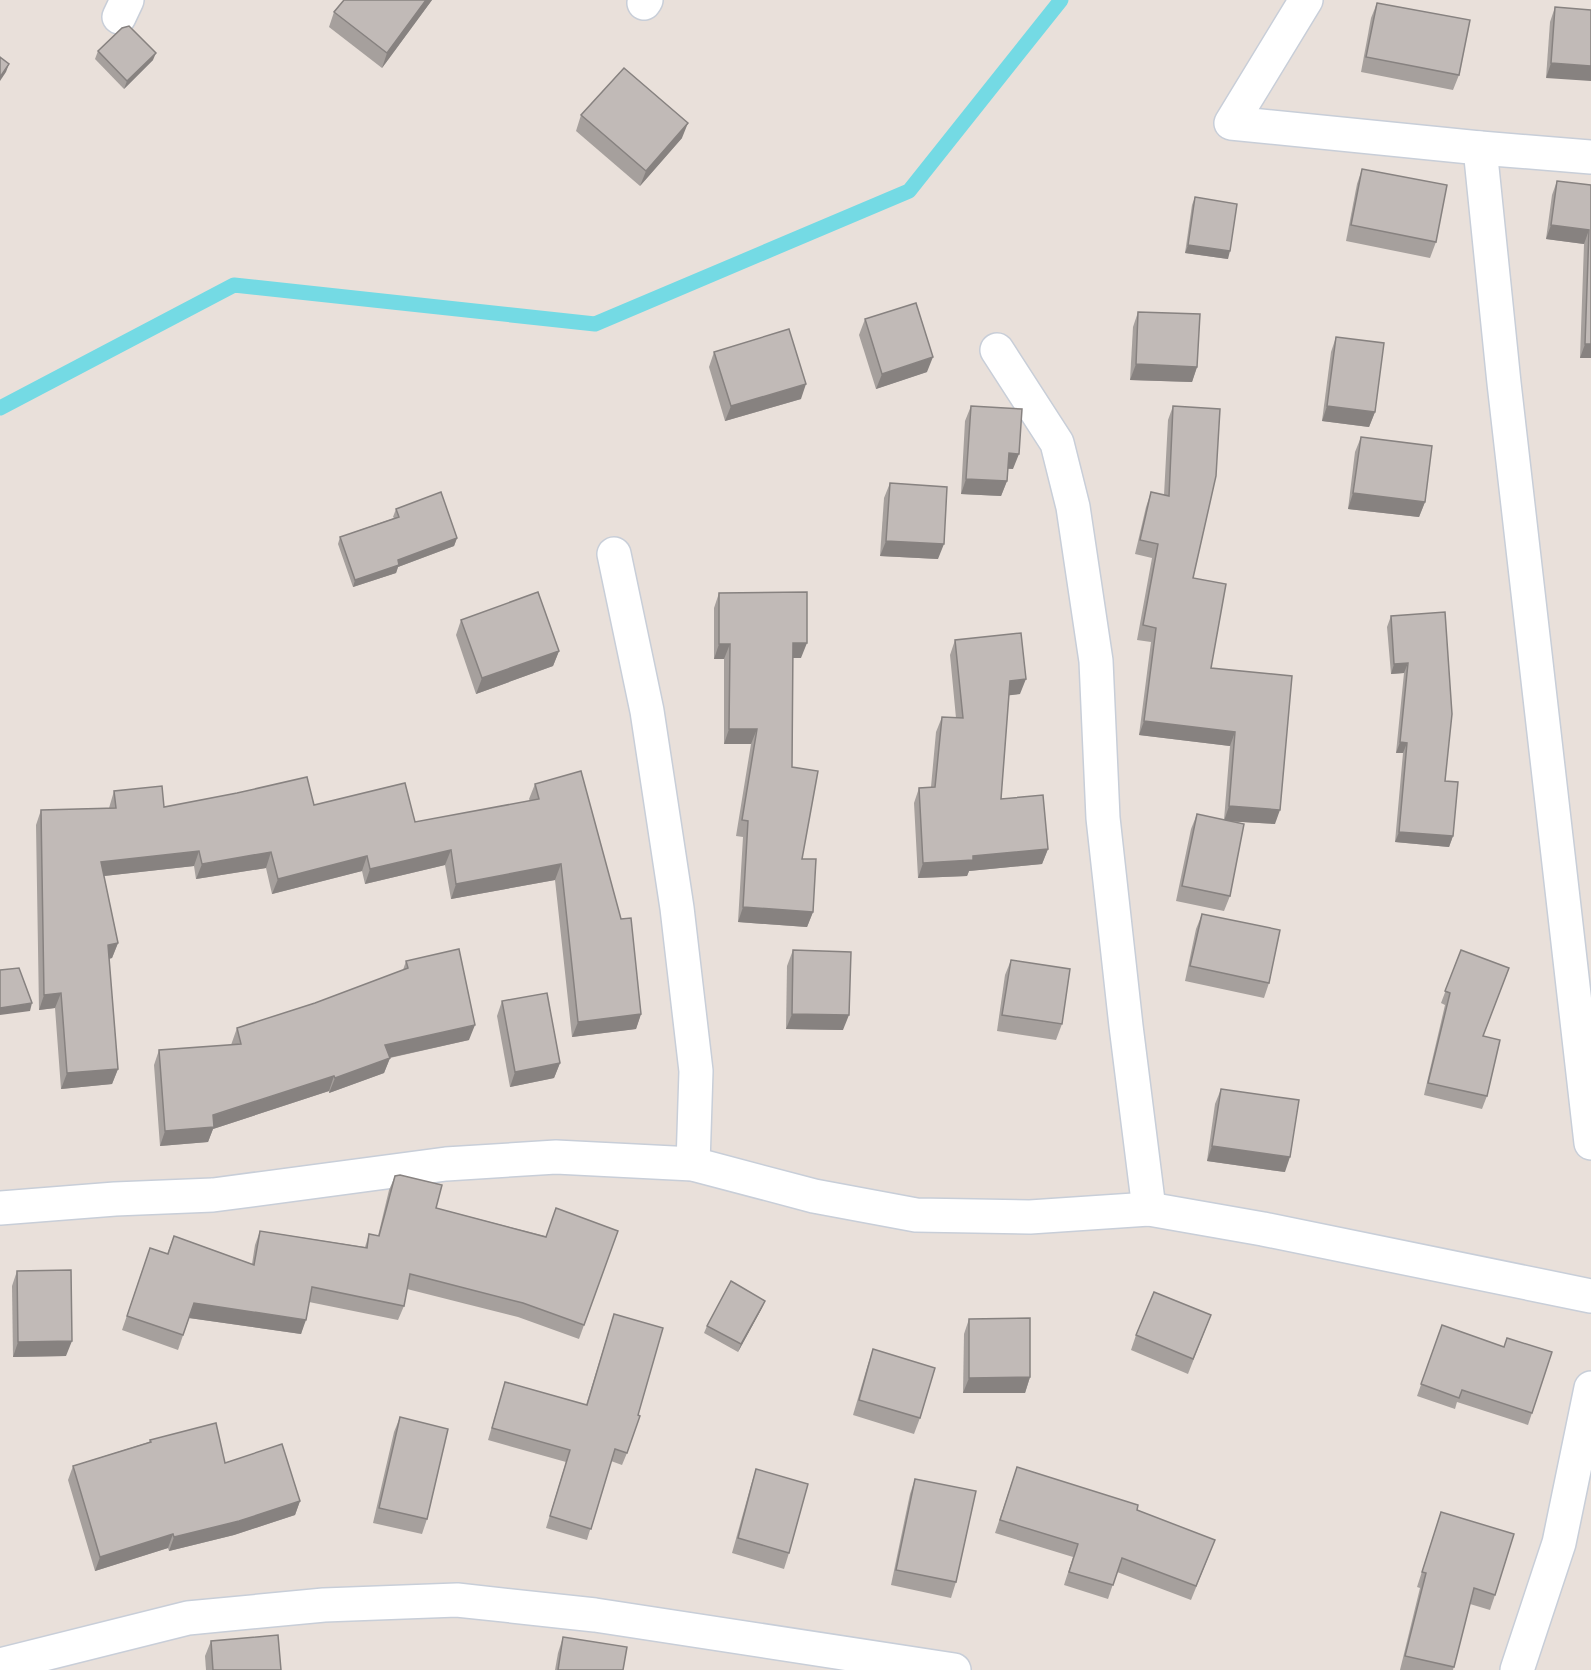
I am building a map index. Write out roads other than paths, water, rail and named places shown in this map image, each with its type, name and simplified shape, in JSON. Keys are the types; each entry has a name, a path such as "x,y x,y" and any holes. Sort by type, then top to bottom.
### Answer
{"street":[{"path":"1306,0 1231,123 1591,157"},
{"path":"1480,148 1504,383 1591,1143"},
{"path":"997,350 1057,442 1072,507 1096,660 1103,818 1149,1209"},
{"path":"614,554 647,711 677,908 696,1071 693,1164"},
{"path":"0,1208 115,1199 213,1195 446,1164 556,1157 693,1164 814,1196 916,1215 1030,1217 1149,1209 1275,1231 1591,1296"},
{"path":"1517,1670 1559,1543 1591,1388"},
{"path":"0,1665 188,1618 324,1605 457,1600 595,1615 878,1665 954,1670"}],"waterway":[{"path":"0,408 234,285 595,324 909,191 1061,0"}]}
